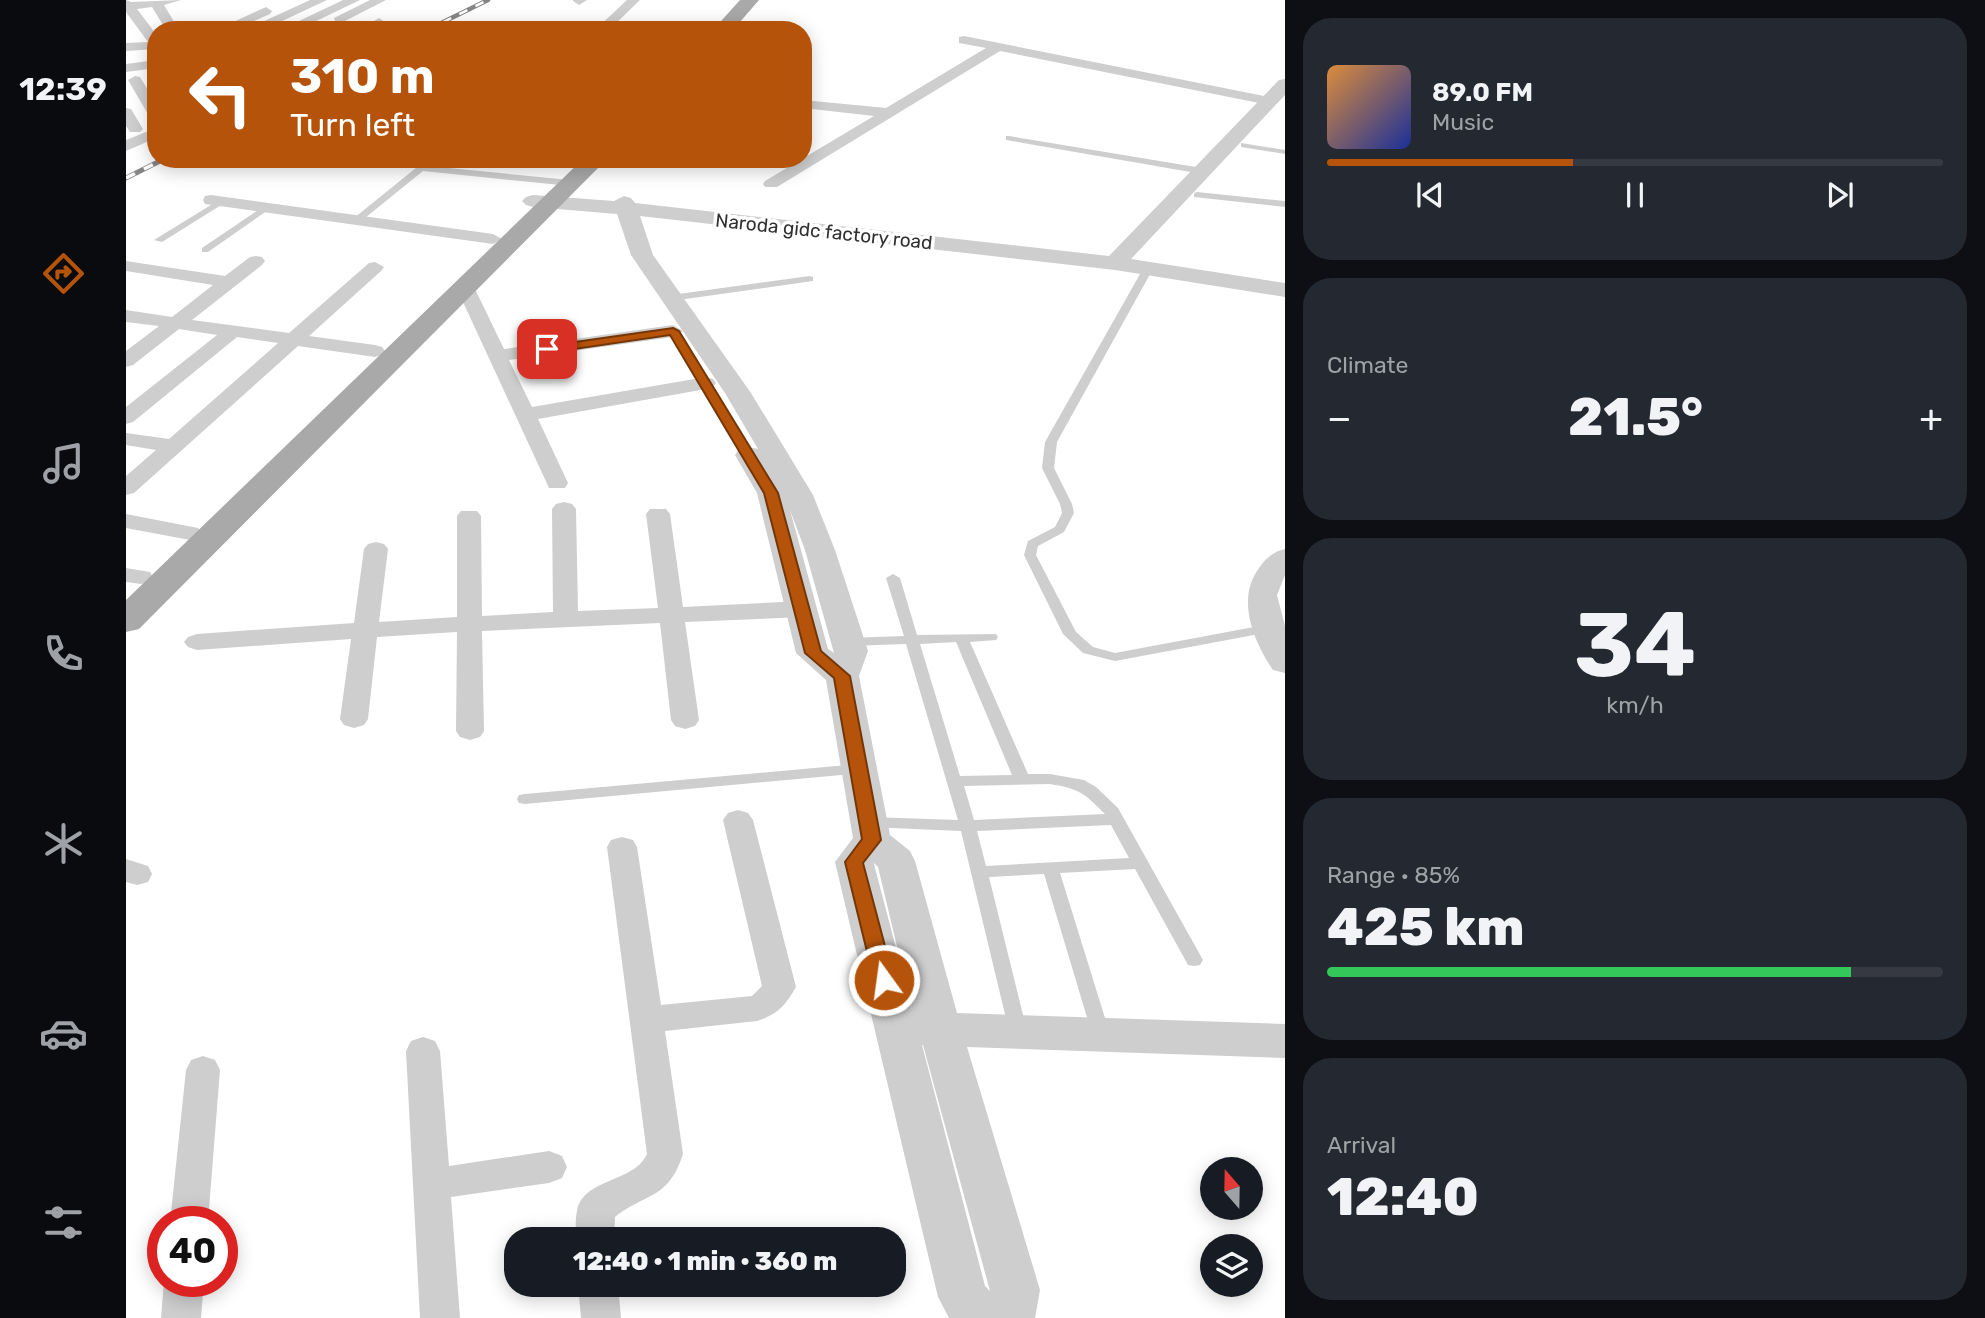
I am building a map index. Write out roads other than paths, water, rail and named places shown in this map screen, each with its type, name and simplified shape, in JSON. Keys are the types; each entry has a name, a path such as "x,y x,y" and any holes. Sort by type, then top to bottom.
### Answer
{"main road":[{"path":"717,21 730,0"},
{"path":"722,21 750,0"},
{"path":"131,582 190,533 493,239 583,168"},
{"path":"126,621 466,289 555,188"}],"street":[{"path":"147,46 127,6 175,0"},
{"path":"215,21 264,0"},
{"path":"243,21 292,0"},
{"path":"272,21 321,0"},
{"path":"306,21 349,3 380,0"},
{"path":"611,21 634,0"},
{"path":"156,3 167,21"},
{"path":"326,21 349,3"},
{"path":"349,3 377,21"},
{"path":"964,40 1277,101"},
{"path":"812,155 891,113 998,47"},
{"path":"127,48 147,57"},
{"path":"147,65 129,77 147,103"},
{"path":"1132,262 1244,145 1277,101 1285,84"},
{"path":"1132,262 1202,171 1277,101"},
{"path":"812,105 891,113"},
{"path":"126,112 135,129"},
{"path":"126,146 147,136"},
{"path":"771,184 792,168"},
{"name":"Naroda gidc factory road","path":"555,188 614,204 1132,262 1285,282"},
{"path":"216,201 493,239"},
{"path":"614,204 642,255 738,393 799,495 820,550 845,659 870,831 896,861 940,1029 1015,1290 1010,1318"},
{"path":"614,204 622,256 706,383 771,493 813,653 845,659"},
{"path":"126,361 256,261"},
{"name":"Naroda gidc factory road","path":"1132,262 1285,290"},
{"path":"126,266 229,282"},
{"path":"126,488 375,267"},
{"path":"466,289 557,483"},
{"path":"126,316 375,351"},
{"path":"126,418 233,331"},
{"path":"497,356 673,331"},
{"path":"525,415 706,383"},
{"path":"126,439 173,446"},
{"path":"564,509 566,619"},
{"path":"659,514 685,720"},
{"path":"469,516 470,731"},
{"path":"126,521 190,533"},
{"path":"355,719 376,549"},
{"path":"1285,558 1269,571 1259,598 1285,663"},
{"path":"197,642 671,613 803,609"},
{"path":"646,1020 757,1008 775,995 779,987 738,820"},
{"path":"870,831 854,862 963,1297 980,1318"},
{"path":"595,1227 596,1210 612,1197 643,1184 660,1170 666,1154 622,847"},
{"path":"895,1027 1285,1041"},
{"path":"423,1051 440,1318"},
{"path":"190,1206 203,1070"},
{"path":"432,1184 549,1167"},
{"path":"181,1318 183,1297"},
{"path":"599,1297 601,1318"}],"lane":[{"path":"1009,138 1202,171"},
{"path":"1244,145 1285,152"},
{"path":"357,220 422,168 555,188"},
{"path":"1197,195 1285,204"},
{"path":"159,240 216,201"},
{"path":"205,250 267,208"},
{"path":"1132,262 1051,442 1047,457 1048,468 1066,503 1068,513 1060,529 1032,544 1030,555 1070,634 1078,643 1102,655 1133,656 1271,628"},
{"path":"671,298 810,279"},
{"path":"893,578 968,826 1018,1031"},
{"path":"845,659 912,639 991,636"},
{"path":"961,638 1022,779"},
{"path":"525,799 859,769"},
{"path":"955,781 1050,779 1079,784 1103,801 1116,819 1194,960"},
{"path":"870,831 1116,819"},
{"path":"978,872 1140,863"},
{"path":"1050,867 1101,1034"}],"railway":[{"path":"445,21 488,0"},
{"path":"126,178 147,168"}]}
